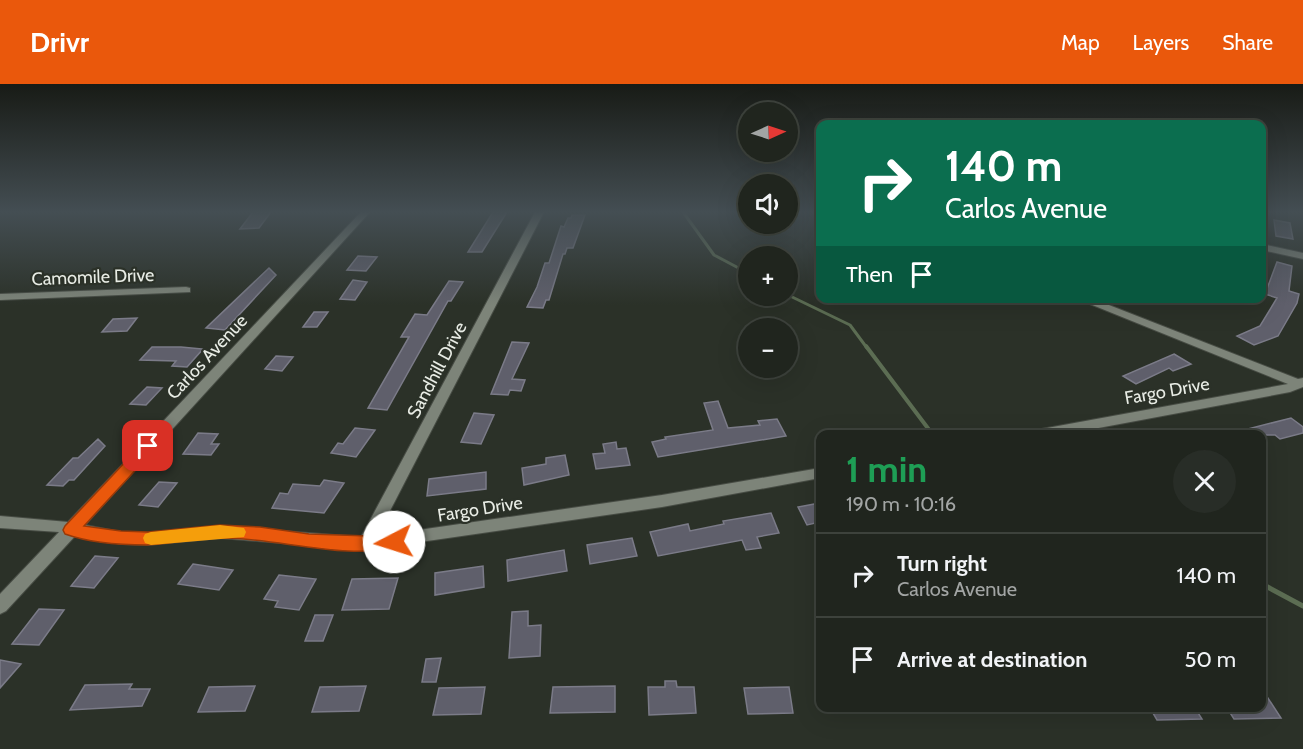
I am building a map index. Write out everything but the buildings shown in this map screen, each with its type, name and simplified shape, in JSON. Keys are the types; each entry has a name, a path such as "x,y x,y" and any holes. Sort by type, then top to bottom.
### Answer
{"street":[{"name":"Carlos Avenue","path":"0,606 337,243"},
{"name":"Sandhill Drive","path":"365,544 524,243"},
{"path":"1266,248 1303,256"},
{"name":"Camomile Drive","path":"0,297 186,290"},
{"path":"1093,303 1301,383"},
{"name":"Fargo Drive","path":"1063,430 1290,388 1301,383"},
{"name":"Fargo Drive","path":"0,522 54,525 121,538 220,532 260,533 309,541 365,544 406,540 662,501 816,474"}],"waterway":[{"path":"705,243 714,255 738,268"},
{"path":"798,300 850,325 867,348"},
{"path":"866,346 929,430"},
{"path":"1266,586 1303,606"}],"slow traffic":[{"path":"151,538 238,532"}],"route":[{"path":"148,446 71,530 121,538 184,536 220,532 260,533 309,541 365,544 394,542"}]}
